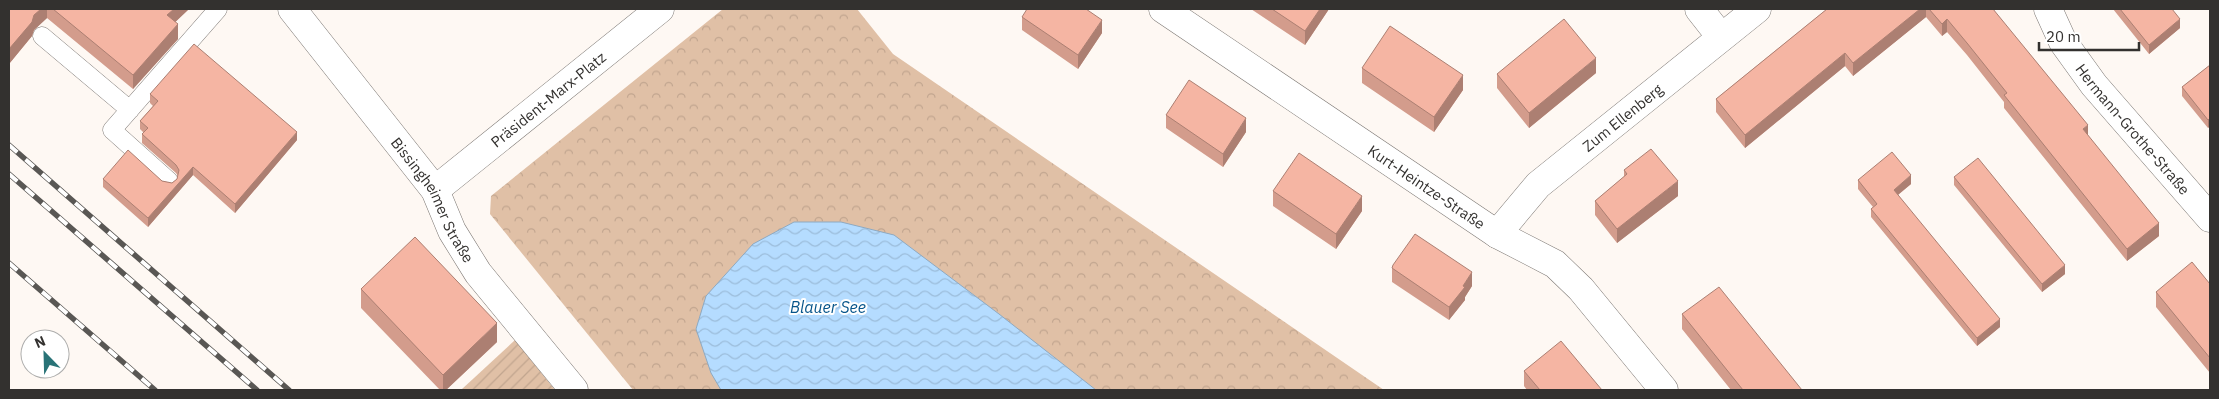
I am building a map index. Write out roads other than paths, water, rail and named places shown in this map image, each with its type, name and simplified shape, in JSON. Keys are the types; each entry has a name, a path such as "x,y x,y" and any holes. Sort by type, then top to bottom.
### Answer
{"street":[{"name":"Bissingheimer Straße","path":"292,9 435,190 452,231 478,273 574,390"},
{"name":"Präsident-Marx-Platz","path":"435,190 660,9"},
{"name":"Kurt-Heintze-Straße","path":"1163,9 1497,234 1555,264 1581,289 1664,390"},
{"path":"1699,9 1721,37"},
{"name":"Zum Ellenberg","path":"1497,234 1538,185 1757,9"},
{"name":"Hermann-Grothe-Straße","path":"2048,9 2062,42 2094,85 2200,192 2210,218"}],"lane":[{"path":"169,181 112,130 218,9"},
{"path":"42,36 130,110"}],"water":[{"name":"Blauer See","path":"794,222 841,222 894,235 1096,390 721,390 711,373 696,329 706,296 753,244"}],"railway":[{"path":"9,145 289,390"},
{"path":"9,174 257,390"},
{"path":"9,263 155,390"}]}
